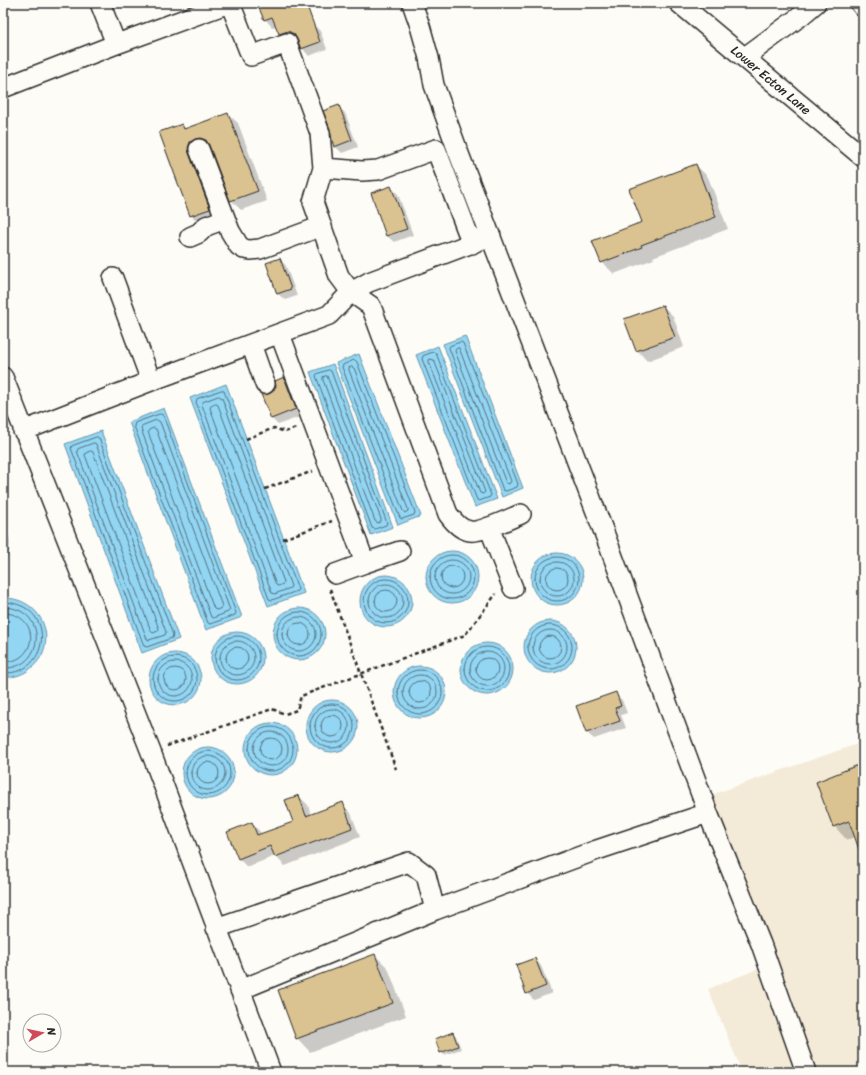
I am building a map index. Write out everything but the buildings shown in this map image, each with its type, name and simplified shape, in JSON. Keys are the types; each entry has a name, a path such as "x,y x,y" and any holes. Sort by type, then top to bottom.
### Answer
{"street":[{"path":"100,3 116,44"},
{"path":"3,88 116,44 229,3 250,56 287,43 320,133 323,168 313,202 339,276 351,292 371,306 448,514 453,522 470,531 479,530 522,514"},
{"path":"412,3 429,58 434,85 608,542 708,813 761,944 806,1072"},
{"name":"Lower Ecton Lane","path":"679,3 863,157"},
{"path":"745,57 816,3"},
{"path":"860,3 863,7"},
{"path":"198,149 230,231 239,246 250,250 260,249 322,226"},
{"path":"323,168 378,170 436,149 472,244"},
{"path":"190,237 200,233 206,226 225,219"},
{"path":"23,431 151,381 330,315 351,292 369,282 491,236"},
{"path":"113,278 151,381"},
{"path":"280,334 365,563"},
{"path":"251,344 265,384"},
{"path":"3,377 23,431 151,752 271,1072"},
{"path":"489,526 511,583"},
{"path":"335,574 400,551"},
{"path":"240,990 435,910 597,850 708,813"},
{"path":"216,928 409,862 426,875 435,910"}],"path":[{"path":"246,439 274,428 285,432 313,422"},
{"path":"265,489 329,466"},
{"path":"283,538 347,515"},
{"path":"335,574 330,591 396,769"},
{"path":"151,752 272,709 285,714 297,710 302,696 465,635 511,583"}],"shaded area":[{"path":"863,742 863,1072 742,1072 708,989 760,968 702,798"}],"water":[{"path":"465,336 523,488 502,497 443,344"},
{"path":"438,346 497,499 475,507 416,355"},
{"path":"359,354 421,516 398,525 336,363"},
{"path":"333,364 393,527 371,535 310,372"},
{"path":"226,384 304,593 268,606 190,398"},
{"path":"164,408 242,617 206,630 129,422"},
{"path":"101,431 179,639 142,653 65,444"},
{"path":"3,525 8,536 9,546 3,567"},
{"path":"452,551 462,553 470,559 476,567 478,577 476,587 470,595 462,601 452,603 442,601 434,595 428,587 426,577 428,567 434,559 442,553"},
{"path":"557,553 567,555 575,561 581,569 583,579 581,589 575,597 567,603 557,605 547,603 539,597 533,589 531,579 533,569 539,561 547,555"},
{"path":"386,575 396,577 404,583 410,591 412,601 410,611 404,619 396,625 386,627 376,625 368,619 362,611 360,601 362,591 368,583 376,577"},
{"path":"3,598 18,600 30,606 39,615 44,627 46,639 43,652 36,663 24,673 17,676 3,677"},
{"path":"299,608 309,610 317,616 323,624 325,634 323,644 317,652 309,658 299,660 289,658 281,652 275,644 273,634 275,624 281,616 289,610"},
{"path":"550,621 560,623 568,629 574,637 576,647 574,657 568,665 560,671 550,673 540,671 532,665 526,657 524,647 526,637 532,629 540,623"},
{"path":"237,632 247,634 255,640 261,648 263,658 261,668 255,676 247,682 237,684 227,682 219,676 213,668 211,658 213,648 219,640 227,634"},
{"path":"487,643 497,645 505,651 511,659 513,669 511,679 505,687 497,693 487,695 477,693 469,687 463,679 461,669 463,659 469,651 477,645"},
{"path":"175,653 185,655 193,661 199,669 201,679 199,689 193,697 185,703 175,705 165,703 157,697 151,689 149,679 151,669 157,661 165,655"},
{"path":"420,666 430,668 438,674 444,682 446,692 444,702 438,710 430,716 420,718 410,716 402,710 396,702 394,692 396,682 402,674 410,668"},
{"path":"332,700 342,702 350,708 356,716 358,726 356,736 350,744 342,750 332,752 322,750 314,744 308,736 306,726 308,716 314,708 322,702"},
{"path":"271,723 281,725 289,731 295,739 297,749 295,759 289,767 281,773 271,775 261,773 253,767 247,759 245,749 247,739 253,731 261,725"},
{"path":"208,747 218,749 226,755 232,763 234,773 232,783 226,791 218,797 208,799 198,797 190,791 184,783 182,773 184,763 190,755 198,749"}]}
